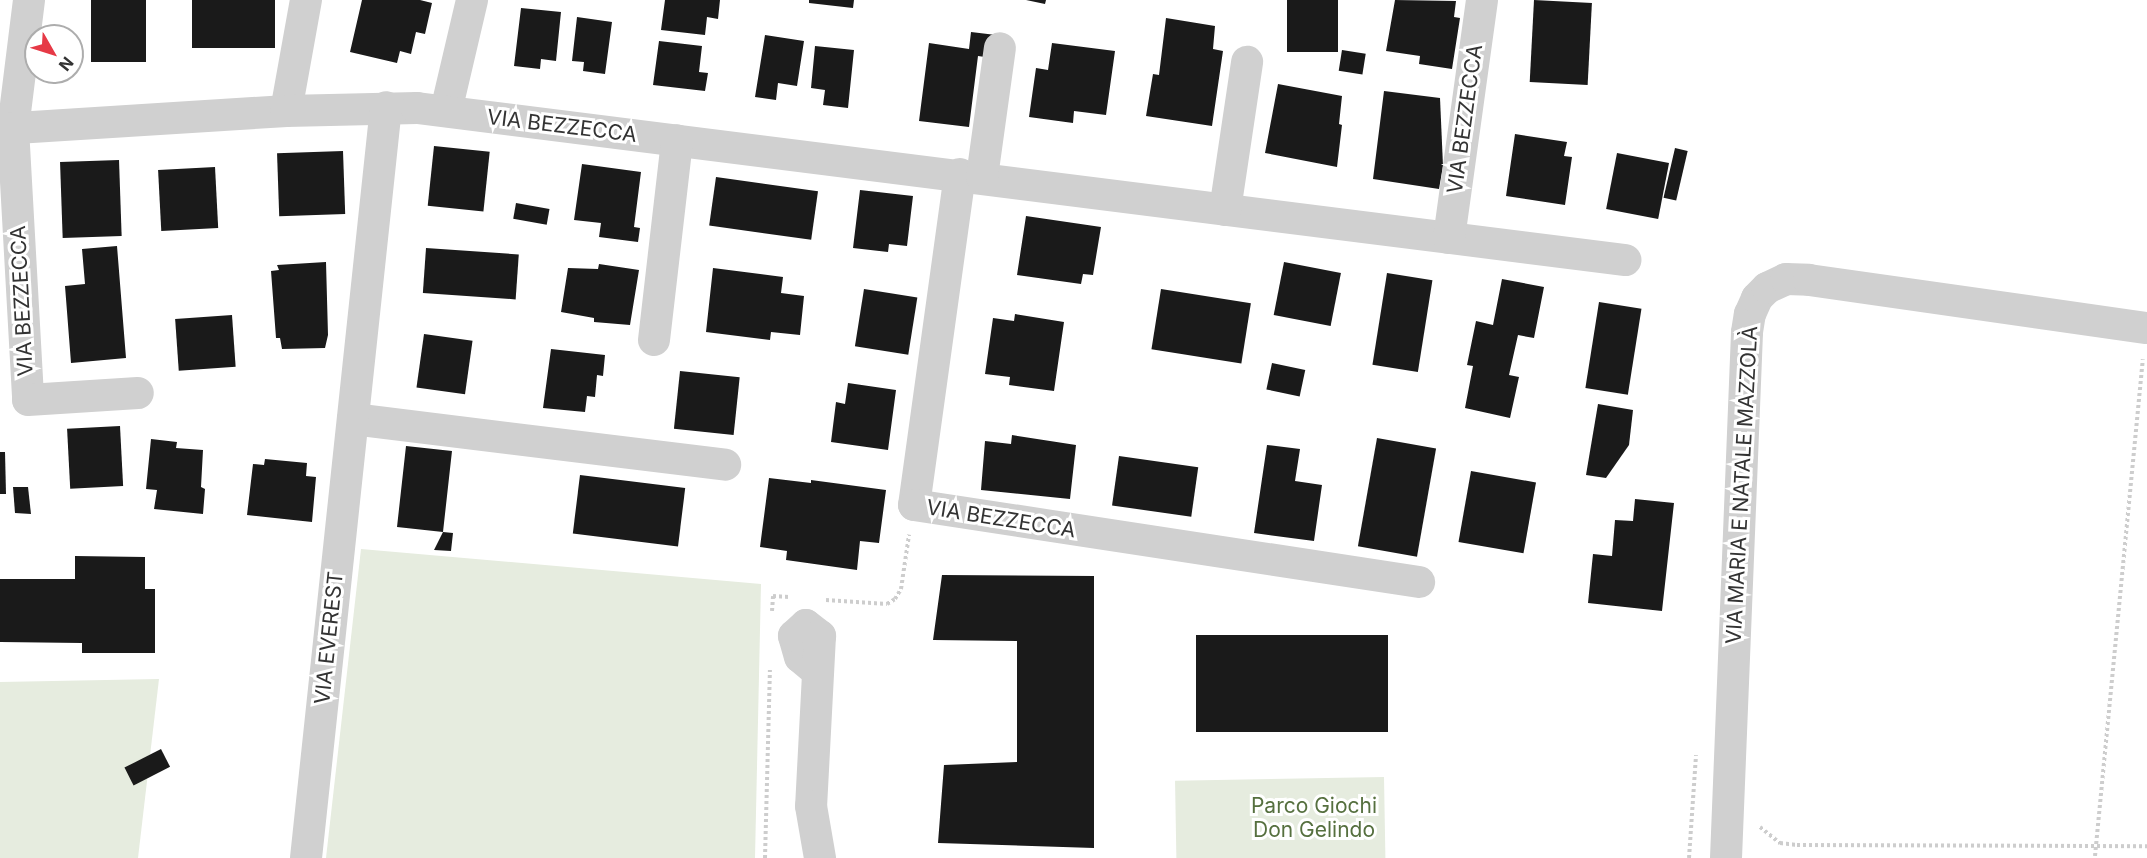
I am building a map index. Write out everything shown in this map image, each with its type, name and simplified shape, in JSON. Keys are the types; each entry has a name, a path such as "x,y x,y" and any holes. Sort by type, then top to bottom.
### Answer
{"street":[{"name":"VIA BEZZECCA","path":"29,0 6,129 28,400 138,393"},
{"path":"286,111 306,0"},
{"path":"446,111 472,0"},
{"name":"VIA BEZZECCA","path":"1449,238 1482,0"},
{"name":"VIA BEZZECCA","path":"1000,48 971,176 914,505 1419,582"},
{"path":"1225,210 1247,62"},
{"name":"VIA BEZZECCA","path":"6,129 286,111 386,107 446,111 1625,260"},
{"name":"VIA EVEREST","path":"306,858 386,107"},
{"path":"654,340 677,140"},
{"name":"VIA MARIA E NATALE MAZZOLÀ","path":"1726,858 1748,332 1750,314 1757,298 1767,288 1786,279 1809,280 2146,347"},
{"path":"353,419 725,465"},
{"path":"818,672 811,806 820,858"}],"path":[{"path":"2132,355 2146,347"},
{"path":"2095,856 2146,347"},
{"path":"1758,822 1769,836 1780,843 1797,845 2095,848 2147,846"}],"green space":[{"path":"361,549 761,584 755,858 326,858"},
{"path":"159,679 138,858 0,858 0,682"},
{"name":"Parco Giochi Don Gelindo","path":"1384,777 1385,858 1176,858 1175,781"}],"building":[{"path":"91,0 146,0 146,62 91,62"},
{"path":"192,0 275,0 275,48 192,48"},
{"path":"362,0 420,0 432,3 425,34 416,32 411,54 400,51 397,63 350,52"},
{"path":"665,0 720,0 718,19 707,17 705,35 661,30"},
{"path":"809,0 854,0 853,8 809,3"},
{"path":"1026,0 1046,0 1045,4"},
{"path":"1287,0 1338,0 1338,52 1287,52"},
{"path":"1395,0 1456,1 1454,17 1460,18 1452,69 1419,64 1420,56 1386,51"},
{"path":"1534,0 1592,3 1588,85 1530,82"},
{"path":"521,8 561,12 556,61 541,59 540,69 514,66"},
{"path":"577,17 612,22 605,74 583,71 584,62 572,61"},
{"path":"1166,18 1215,26 1213,49 1223,51 1212,126 1146,116 1153,74 1159,75"},
{"path":"971,32 996,35 992,58 978,56 969,127 919,121 929,43 969,49"},
{"path":"765,35 804,41 797,86 778,83 776,100 755,97"},
{"path":"659,41 702,46 699,72 708,73 705,91 653,85"},
{"path":"1052,43 1115,51 1106,115 1074,111 1073,123 1029,117 1036,68 1048,70"},
{"path":"815,46 854,50 848,108 823,105 825,90 811,88"},
{"path":"1342,50 1366,54 1362,74 1339,71"},
{"path":"1278,84 1342,96 1339,124 1342,125 1337,167 1265,153"},
{"path":"1384,91 1440,98 1443,166 1439,189 1373,179"},
{"path":"1515,134 1567,142 1564,156 1572,157 1565,205 1506,196"},
{"path":"434,146 490,152 483,212 428,206"},
{"path":"1675,148 1688,151 1676,201 1664,198"},
{"path":"343,151 345,214 279,216 277,153"},
{"path":"1617,153 1669,163 1658,219 1606,209"},
{"path":"119,160 122,236 63,238 60,162"},
{"path":"582,164 641,172 634,227 640,228 638,242 599,237 601,223 574,220"},
{"path":"215,167 218,228 161,231 158,170"},
{"path":"716,177 818,191 811,240 709,226"},
{"path":"860,190 913,196 907,246 889,244 888,252 853,248"},
{"path":"516,203 549,209 547,225 513,219"},
{"path":"1026,216 1101,227 1093,275 1083,274 1081,284 1017,275"},
{"path":"117,246 126,358 71,363 65,286 85,284 82,249"},
{"path":"426,248 519,254 516,299 423,293"},
{"path":"326,262 328,335 325,348 282,349 280,338 276,338 271,271 279,270 277,265"},
{"path":"1284,262 1341,273 1331,326 1274,315"},
{"path":"599,264 639,270 630,325 594,322 594,318 561,312 568,268 598,269"},
{"path":"713,268 783,277 781,293 804,296 800,335 771,332 770,340 706,332"},
{"path":"1387,273 1432,280 1418,372 1372,365"},
{"path":"1502,279 1544,287 1534,338 1518,335 1509,375 1519,377 1510,418 1465,408 1473,366 1467,365 1476,321 1493,325"},
{"path":"864,289 917,297 908,355 855,346"},
{"path":"1161,289 1251,303 1241,363 1151,349"},
{"path":"1599,302 1641,309 1628,395 1585,388"},
{"path":"1015,314 1064,322 1054,391 1009,385 1010,377 985,374 993,318 1014,321"},
{"path":"232,315 236,367 179,371 175,319"},
{"path":"424,334 473,341 465,394 416,387"},
{"path":"551,349 605,355 603,376 597,375 595,397 587,396 585,412 543,408"},
{"path":"1272,363 1305,370 1300,396 1266,389"},
{"path":"680,371 740,377 734,435 674,429"},
{"path":"848,383 896,390 888,450 831,442 836,402 845,404"},
{"path":"1598,404 1633,410 1629,445 1606,478 1586,475"},
{"path":"120,426 123,486 70,489 67,429"},
{"path":"1012,435 1076,445 1070,499 981,490 985,441 1011,444"},
{"path":"1377,438 1436,448 1417,557 1358,546"},
{"path":"151,439 177,442 176,448 203,450 201,487 205,489 203,514 154,509 157,490 146,489"},
{"path":"1267,445 1300,449 1295,481 1322,485 1314,541 1254,533"},
{"path":"406,446 452,451 443,532 397,527"},
{"path":"0,452 5,452 6,494 0,494"},
{"path":"1119,456 1198,467 1191,517 1112,506"},
{"path":"265,459 307,463 306,476 316,477 312,522 247,515 253,464 264,465"},
{"path":"1471,471 1536,482 1523,553 1458,542"},
{"path":"580,475 685,488 678,546 573,534"},
{"path":"769,478 811,483 811,480 886,490 879,543 860,541 857,570 786,560 787,551 760,547"},
{"path":"13,487 28,487 31,514 15,513"},
{"path":"1635,499 1674,503 1662,611 1588,603 1593,554 1612,556 1615,520 1633,521"},
{"path":"443,532 453,533 451,551 434,550"},
{"path":"75,556 145,557 145,589 155,589 155,653 82,653 82,643 0,642 0,579 75,579"},
{"path":"942,575 1094,576 1094,848 938,843 944,765 1017,762 1017,641 933,640"},
{"path":"1196,635 1388,635 1388,732 1196,732"},
{"path":"161,749 170,767 134,785 124,768"}]}
